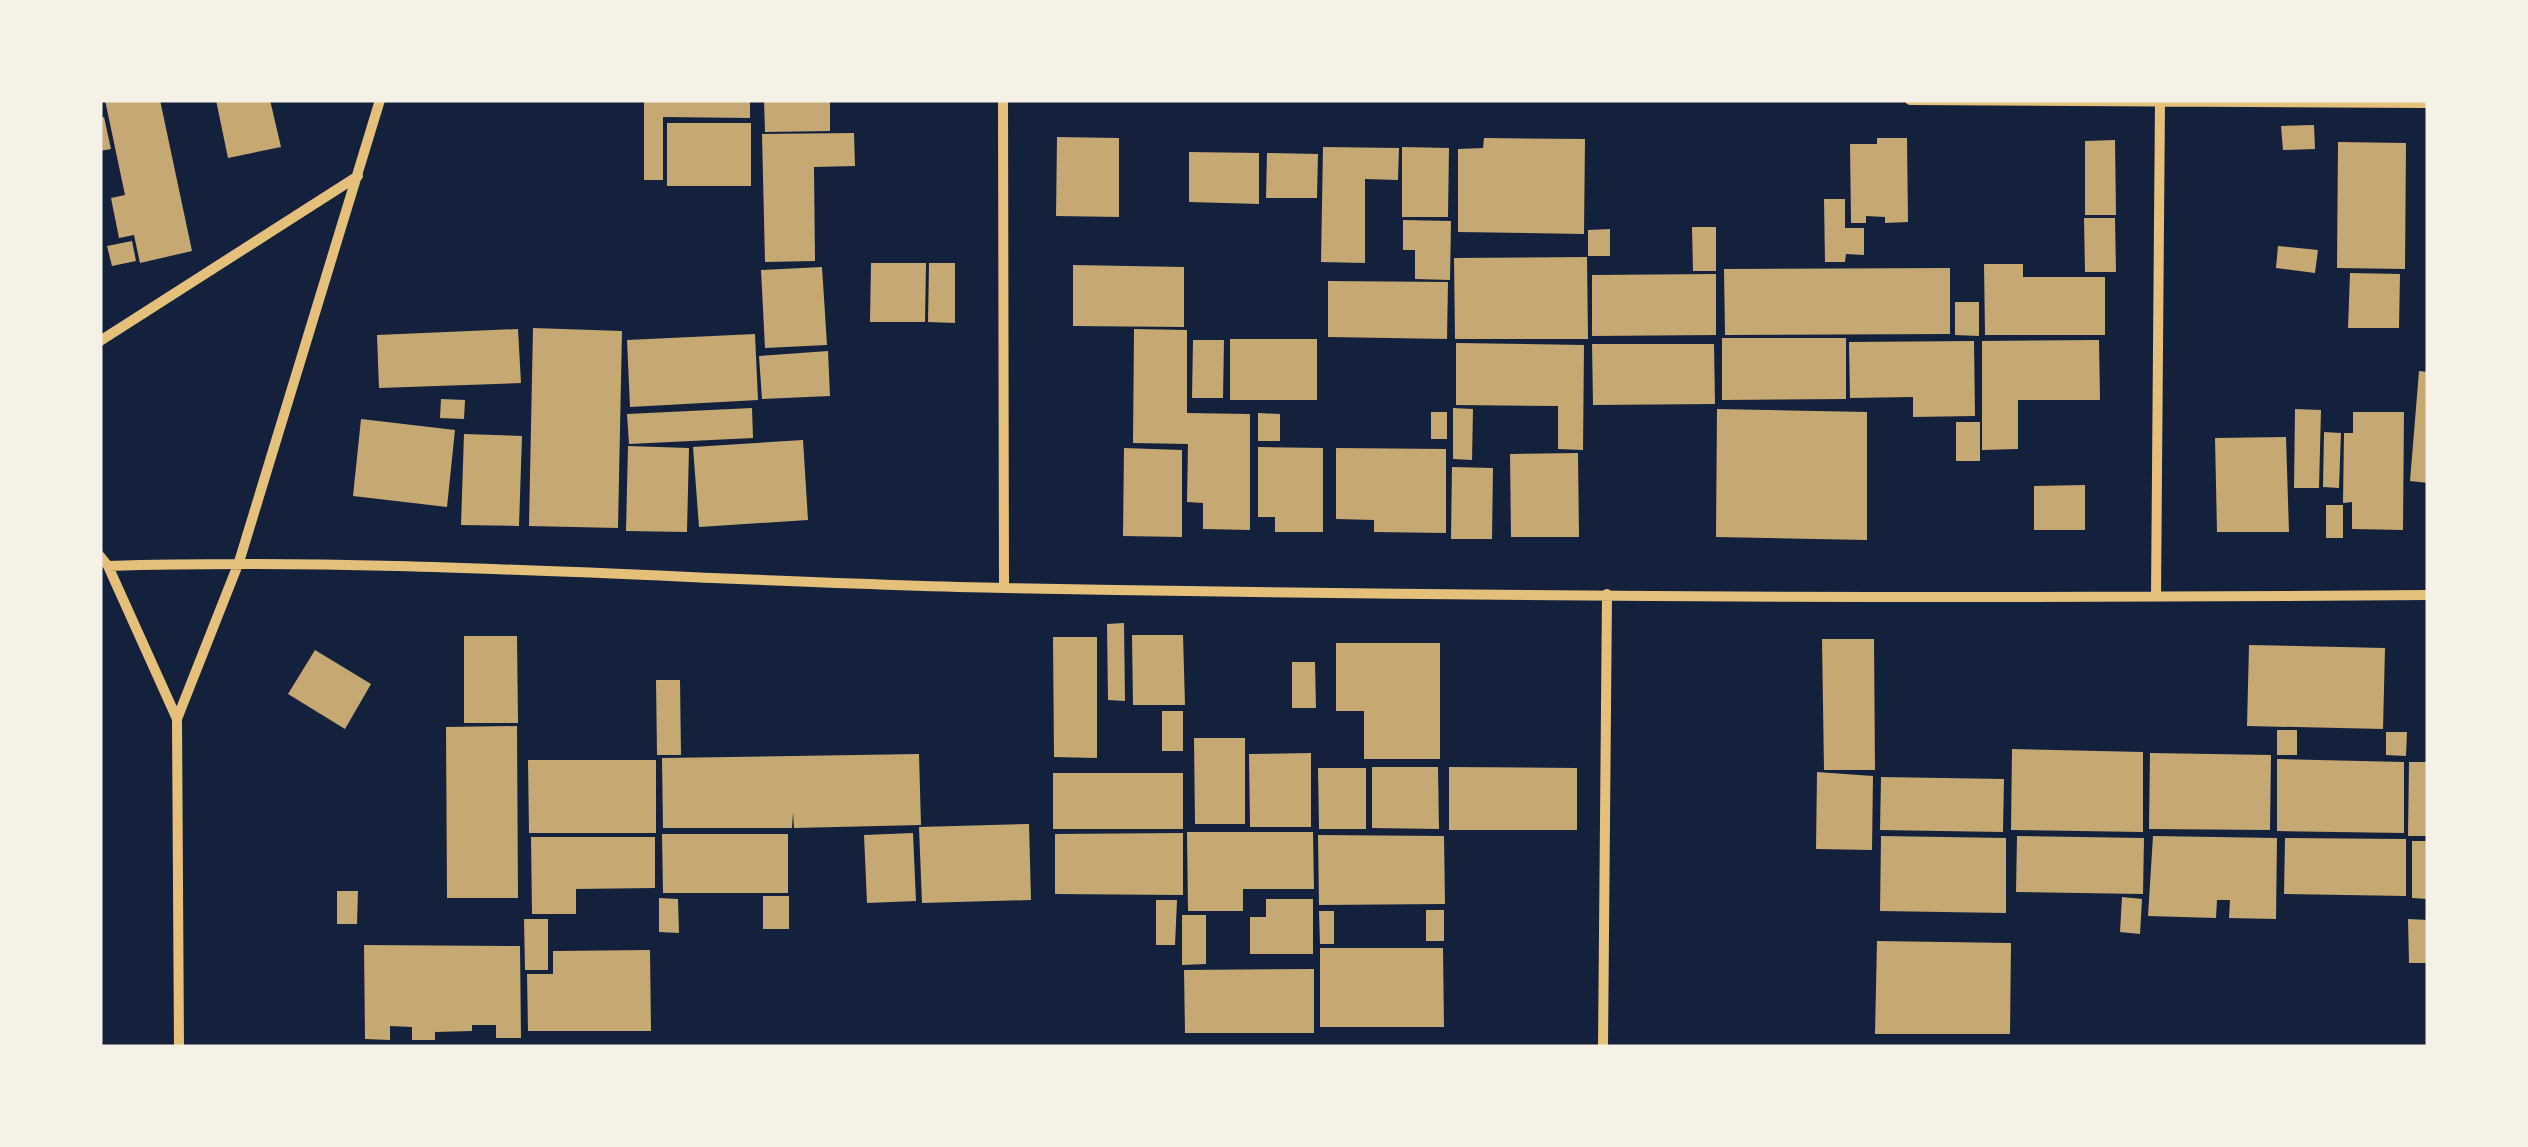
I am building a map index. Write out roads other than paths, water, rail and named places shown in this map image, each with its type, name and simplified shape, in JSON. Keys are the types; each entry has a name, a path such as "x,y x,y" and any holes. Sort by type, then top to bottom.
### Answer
{"street":[{"path":"178,1047 177,719 239,562 380,100"},
{"path":"1003,100 1004,588"},
{"path":"1910,100 2428,103"},
{"path":"2156,597 2160,101"},
{"path":"100,341 358,175"},
{"path":"100,556 177,719"},
{"path":"108,566 239,562 1004,588 2156,597 2428,595"},
{"path":"1604,1047 1607,594"}]}
